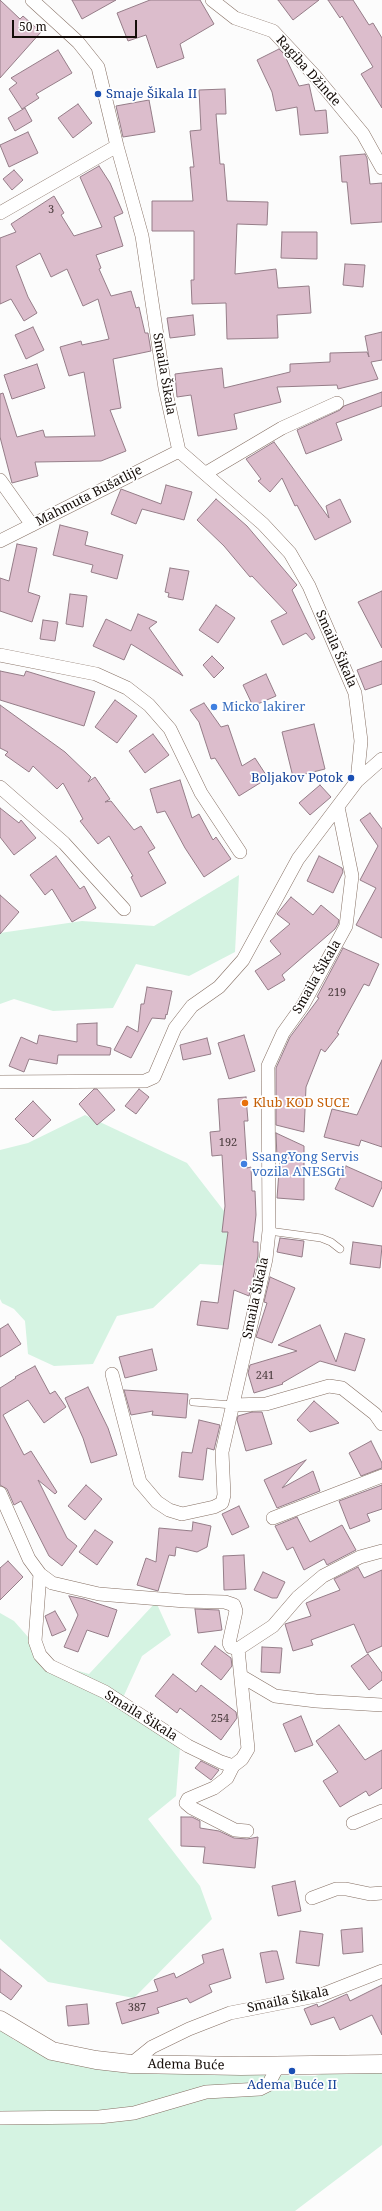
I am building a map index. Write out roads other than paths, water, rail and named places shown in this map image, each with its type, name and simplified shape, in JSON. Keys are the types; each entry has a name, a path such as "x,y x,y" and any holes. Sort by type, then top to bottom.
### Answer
{"street":[{"name":"Smaila Šikala","path":"32,0 78,42 98,66 116,146 142,236 165,388 179,451 263,524 290,553 308,586 356,693 361,742 357,781"},
{"name":"Ragiba Džinde","path":"212,0 235,18 273,31 315,76 363,134 382,168"},
{"path":"0,213 116,146"},
{"path":"206,473 282,428 337,403"},
{"name":"Mahmuta Bušatlije","path":"0,541 179,451"},
{"path":"0,480 32,525"},
{"path":"0,655 96,674 127,688 149,705 170,729 202,792 240,852"},
{"path":"0,1082 145,1081 154,1077 174,1028 192,1006 219,988 243,960 298,858 357,781 382,759"},
{"path":"0,787 64,843 124,909"},
{"name":"Smaila Šikala","path":"112,1374 140,1482 158,1502 169,1510 182,1514 214,1507 222,1503 224,1495 222,1452 266,1259 269,1231 268,1066 283,1033 303,1005 346,926 352,876 338,807"},
{"path":"233,1405 266,1404 329,1386 342,1388 376,1414 382,1424"},
{"path":"273,1518 382,1476"},
{"path":"0,1493 29,1559 40,1574 52,1583 99,1594 185,1601 225,1602 234,1605 236,1611 229,1643 231,1646 238,1649"},
{"path":"238,1649 274,1626 298,1597 323,1576 360,1557 382,1551"},
{"name":"Smaila Šikala","path":"40,1574 34,1641 40,1655 50,1666 105,1692 188,1746 221,1762 233,1766"},
{"path":"238,1649 248,1749 242,1759 233,1766 227,1778 214,1788 188,1799 186,1803 192,1808 235,1830 247,1831"},
{"path":"241,1676 275,1696 316,1701 382,1704"},
{"path":"353,1823 382,1811"},
{"path":"312,1898 336,1889 346,1889 370,1894 382,1893"},
{"name":"Smaila Šikala","path":"132,2064 152,2047 189,2029 230,2013 321,1995 382,1971"},
{"name":"Adema Buće","path":"2,2025 52,2051 96,2060 132,2064 241,2066 279,2064 382,2064"},
{"path":"0,2118 99,2117 134,2113 206,2092 260,2089 268,2085 279,2064"}],"lane":[{"path":"269,1231 321,1238 331,1242 340,1250"},
{"path":"192,1402 233,1405"}],"place":[{"name":"Smaje Šikala II","path":"98,94"},
{"name":"Micko lakirer","path":"214,707"},
{"name":"Boljakov Potok","path":"351,778"},
{"name":"Klub KOD SUCE","path":"245,1103"},
{"name":"SsangYong Servis vozila ANESGti","path":"244,1164"},
{"name":"Adema Buće II","path":"292,2071"}]}
